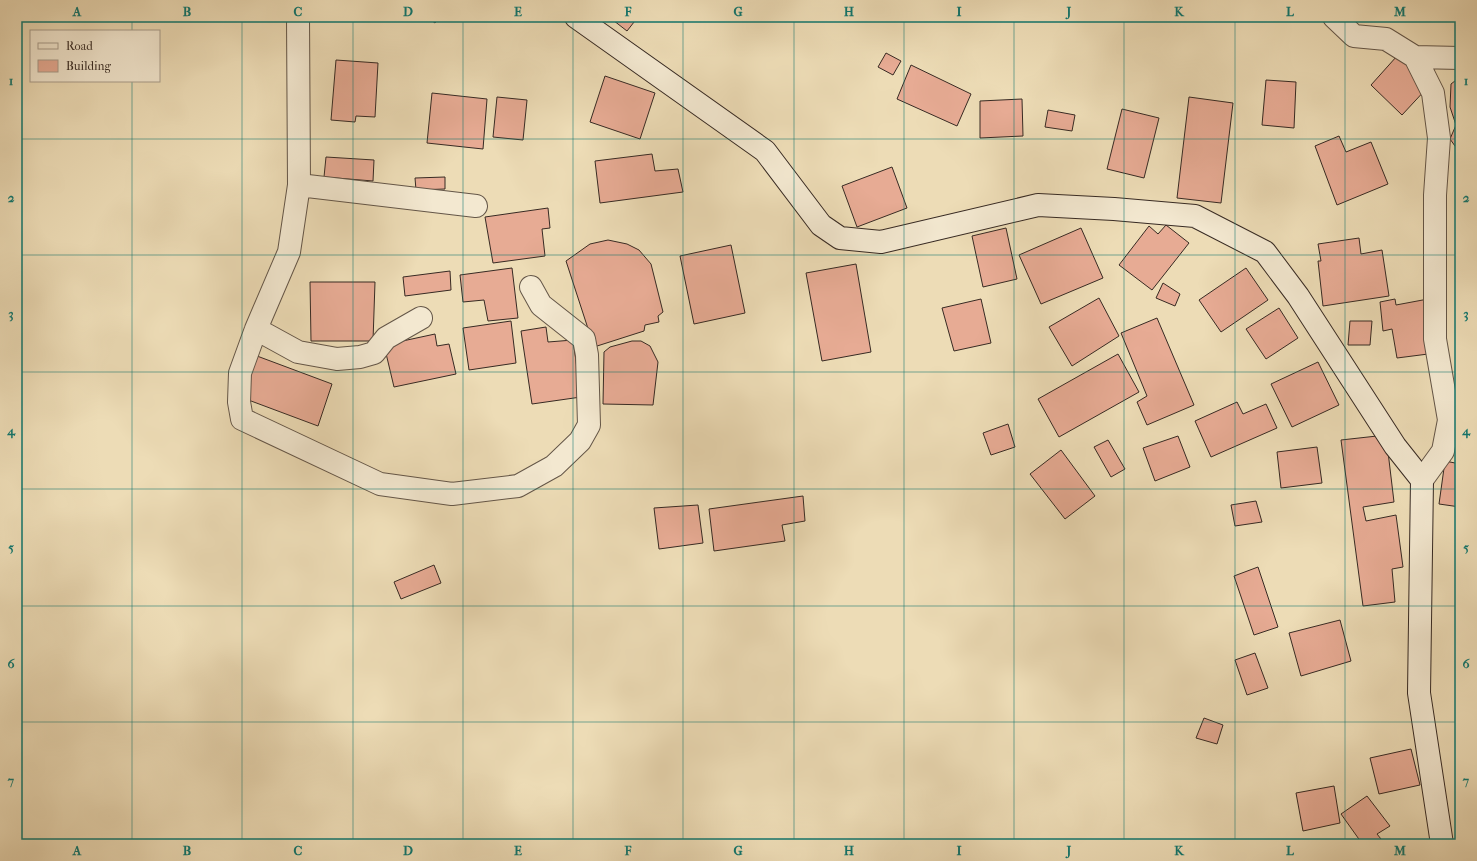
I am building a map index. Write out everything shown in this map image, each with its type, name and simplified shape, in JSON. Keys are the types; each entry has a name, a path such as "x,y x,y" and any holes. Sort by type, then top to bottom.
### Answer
{"street":[{"path":"298,17 299,185 289,252 256,328 240,373 239,402 242,420 380,484 452,494 518,486 554,466 580,441 589,425 587,363 584,338 541,305 530,287"},
{"path":"576,17 765,151 821,224 840,238 881,242 1038,205 1114,209 1196,216 1265,252 1298,296 1395,446 1422,480"},
{"path":"1334,17 1354,36 1386,39 1415,57 1460,58"},
{"path":"1415,57 1433,93 1439,138 1435,195 1435,339 1449,420 1443,451 1422,480 1419,693 1442,844"},
{"path":"299,185 476,206"},
{"path":"256,328 298,352 338,359 360,357 374,352 386,338 421,318"}],"building":[{"path":"427,17 440,17 435,23"},
{"path":"609,17 638,17 627,31"},
{"path":"886,53 901,61 893,75 878,67"},
{"path":"1397,56 1428,87 1402,115 1371,85"},
{"path":"336,60 378,63 375,117 356,116 355,122 331,120"},
{"path":"911,65 971,94 957,126 897,99"},
{"path":"605,76 655,93 640,139 590,122"},
{"path":"1460,77 1460,153 1450,139 1456,125 1450,107 1451,84"},
{"path":"1266,80 1296,82 1294,128 1262,125"},
{"path":"432,93 487,99 483,149 427,143"},
{"path":"497,97 527,100 523,140 493,137"},
{"path":"1189,97 1233,103 1221,203 1177,198"},
{"path":"1022,99 1023,136 980,138 980,101"},
{"path":"1122,109 1159,118 1144,178 1107,169"},
{"path":"1048,110 1075,115 1072,131 1045,127"},
{"path":"1339,136 1346,152 1371,142 1388,184 1337,205 1315,146"},
{"path":"652,154 655,171 678,169 683,192 600,203 595,161"},
{"path":"326,157 374,160 373,181 324,177"},
{"path":"892,167 907,208 857,227 842,186"},
{"path":"445,177 445,189 416,190 415,178"},
{"path":"548,208 550,228 542,229 545,256 493,263 485,217"},
{"path":"1166,225 1189,243 1152,290 1119,265 1149,226 1158,234"},
{"path":"1006,228 1017,279 983,287 972,236"},
{"path":"1081,228 1103,278 1041,304 1019,255"},
{"path":"1359,238 1361,254 1382,250 1389,296 1323,306 1318,261 1321,261 1318,244"},
{"path":"608,240 627,244 639,250 651,264 663,312 658,316 659,322 645,325 644,331 594,347 566,261 590,244"},
{"path":"731,245 745,313 694,324 680,256"},
{"path":"856,264 871,352 822,361 806,273"},
{"path":"512,268 518,318 488,321 484,300 463,302 460,275"},
{"path":"1246,268 1268,300 1221,332 1199,300"},
{"path":"450,271 451,290 405,296 403,277"},
{"path":"310,282 375,282 373,341 311,341"},
{"path":"1163,283 1180,294 1175,306 1156,298"},
{"path":"1099,298 1119,336 1072,366 1049,327"},
{"path":"981,299 991,343 954,351 942,308"},
{"path":"1395,299 1396,305 1428,299 1436,353 1397,358 1392,329 1383,331 1380,302"},
{"path":"1279,308 1298,338 1266,359 1246,329"},
{"path":"1157,318 1194,405 1147,425 1137,402 1147,396 1121,333"},
{"path":"511,321 516,363 469,370 463,328"},
{"path":"1350,321 1372,321 1370,345 1348,345"},
{"path":"546,327 548,342 573,340 581,397 532,404 521,331"},
{"path":"435,334 437,346 449,344 456,374 394,387 384,345"},
{"path":"632,341 641,341 650,346 658,362 653,405 603,404 604,352 610,347"},
{"path":"1118,354 1139,392 1059,437 1038,399"},
{"path":"257,356 332,384 318,426 243,398"},
{"path":"1318,362 1339,405 1292,427 1271,384"},
{"path":"1237,402 1243,414 1266,404 1277,428 1211,457 1195,421"},
{"path":"1008,424 1015,447 991,455 983,433"},
{"path":"1386,435 1394,502 1363,507 1366,521 1396,515 1403,567 1392,569 1395,602 1363,606 1341,440"},
{"path":"1178,436 1190,467 1155,481 1143,448"},
{"path":"1108,440 1125,469 1111,477 1094,447"},
{"path":"1317,447 1322,483 1281,488 1277,452"},
{"path":"1061,450 1095,496 1065,519 1030,474"},
{"path":"1445,461 1460,464 1460,507 1439,504"},
{"path":"803,496 805,521 782,525 785,541 714,551 709,509"},
{"path":"1256,501 1262,522 1235,526 1231,505"},
{"path":"698,505 703,543 659,549 654,508"},
{"path":"434,565 441,583 401,599 394,582"},
{"path":"1258,567 1278,627 1254,635 1234,576"},
{"path":"1340,620 1351,661 1301,676 1289,633"},
{"path":"1255,653 1268,688 1247,695 1235,660"},
{"path":"1204,718 1223,725 1217,744 1196,738"},
{"path":"1411,749 1420,785 1379,794 1370,758"},
{"path":"1334,786 1340,823 1303,831 1296,793"},
{"path":"1367,796 1390,826 1377,834 1385,844 1359,844 1361,842 1341,814"}]}
